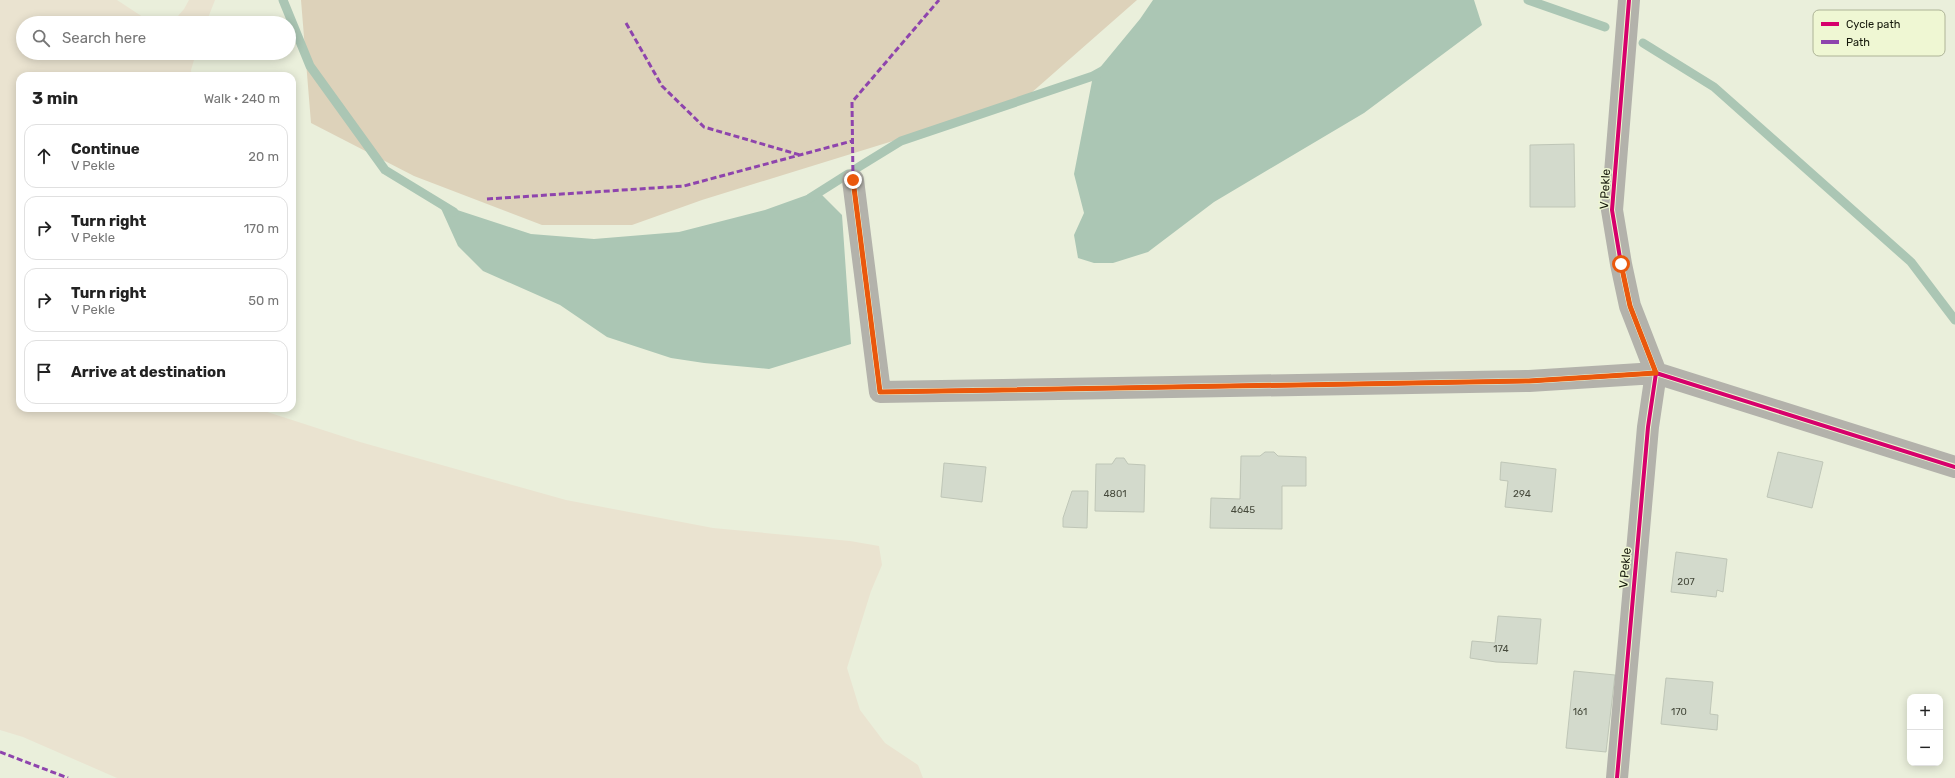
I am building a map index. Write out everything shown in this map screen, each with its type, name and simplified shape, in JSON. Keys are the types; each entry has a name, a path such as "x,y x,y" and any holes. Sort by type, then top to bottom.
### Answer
{"street":[{"name":"V Pekle","path":"1617,772 1648,427 1656,373 1630,306 1612,210 1629,0"},
{"path":"853,180 880,392 1529,381 1656,373 1955,467"}],"shaded area":[{"path":"0,0 117,0 141,16 16,16 16,60 194,60 191,72 16,72 16,412 267,412 360,442 566,500 713,528 850,541 879,546 882,565 871,591 847,668 860,710 885,743 918,765 923,778 117,778 23,737 0,730"},
{"path":"189,0 215,0 209,16 178,16"},
{"path":"301,0 1137,0 1022,101 702,200 632,225 542,225 414,176 311,123"},
{"path":"1153,0 1474,0 1482,25 1364,113 1214,202 1148,252 1113,263 1094,263 1078,258 1074,235 1084,213 1074,174 1093,76 1140,19"},
{"path":"818,191 842,215 851,344 769,369 704,363 671,358 607,337 560,305 483,271 458,246 439,204 531,234 594,239 679,232 765,210"}],"building":[{"path":"1574,144 1575,207 1530,207 1530,145"},
{"path":"1265,452 1274,452 1278,456 1306,457 1306,486 1282,486 1282,529 1210,528 1211,498 1240,499 1241,456 1260,456"},
{"path":"1778,452 1823,462 1812,508 1767,497"},
{"path":"1116,458 1124,458 1128,464 1145,465 1144,512 1095,511 1096,464 1112,464"},
{"path":"1501,462 1556,469 1552,512 1505,507 1508,481 1500,480"},
{"path":"944,463 986,467 982,502 941,497"},
{"path":"1072,491 1088,491 1087,528 1063,527 1063,518"},
{"path":"1676,552 1727,559 1723,592 1717,590 1716,597 1671,592"},
{"path":"1498,616 1541,619 1537,664 1496,662 1470,658 1472,641 1495,643"},
{"path":"1574,671 1615,675 1606,752 1566,748"},
{"path":"1666,678 1713,682 1710,714 1718,715 1717,730 1661,724"}],"waterway":[{"path":"283,0 290,16"},
{"path":"1528,0 1605,27"},
{"path":"296,32 310,66 385,170 454,212"},
{"path":"1643,43 1714,87 1911,262 1955,320"},
{"path":"857,168 901,141 1093,76 1104,70"},
{"path":"810,198 848,174"}],"marked path":[{"path":"853,180 852,102 939,0"},
{"path":"626,23 662,86 704,127 800,155"},
{"path":"487,199 684,186 852,141"},
{"path":"0,752 68,778"}],"cycle path":[{"path":"1617,778 1648,427 1656,373 1630,306 1612,210 1629,0"},
{"path":"853,180 880,392 1529,381 1656,373 1955,467"}],"route":[{"path":"853,180 880,392 1529,381 1656,373 1630,306 1621,264"}]}
